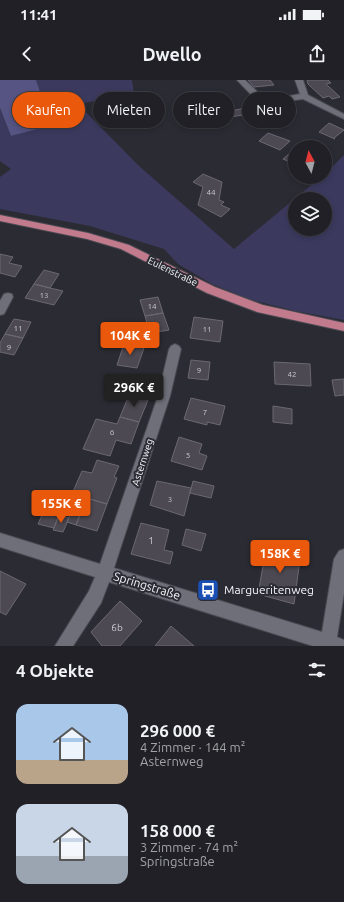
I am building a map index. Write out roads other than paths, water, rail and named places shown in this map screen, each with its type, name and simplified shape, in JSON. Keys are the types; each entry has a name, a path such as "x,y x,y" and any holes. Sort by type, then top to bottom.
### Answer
{"main road":[{"name":"Eulenstraße","path":"0,218 88,236 125,247 211,290 261,309 344,328"}],"street":[{"path":"240,80 264,103 304,96"},
{"path":"299,80 304,96 344,117"},
{"path":"0,311 8,297"},
{"name":"Asternweg","path":"63,646 95,597 105,573 164,396 175,349"},
{"name":"Springstraße","path":"0,540 334,644"},
{"path":"334,644 342,559 344,556"}],"place":[{"name":"Margueritenweg","path":"208,590"}]}
